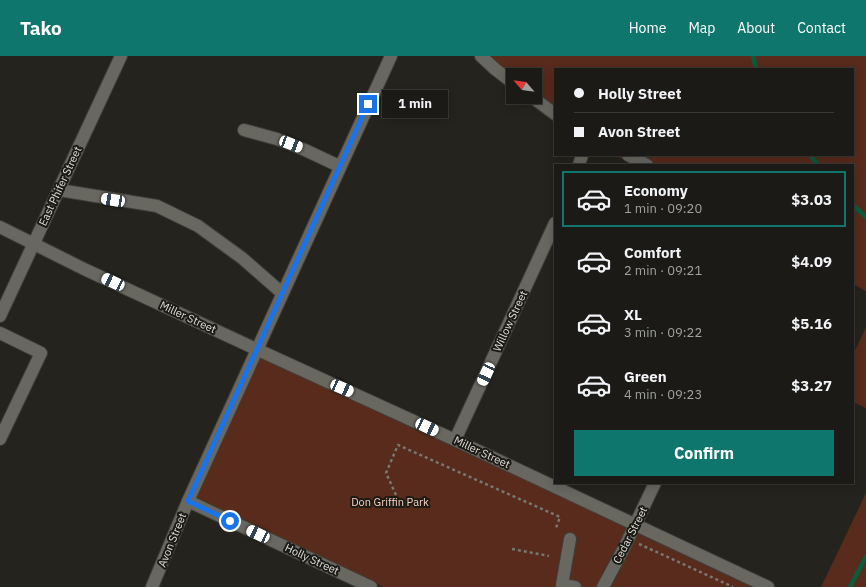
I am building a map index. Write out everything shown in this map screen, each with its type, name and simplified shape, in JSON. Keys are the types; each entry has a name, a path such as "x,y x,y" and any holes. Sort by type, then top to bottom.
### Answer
{"street":[{"name":"East Phifer Street","path":"0,316 121,56"},
{"name":"Avon Street","path":"152,587 188,501 256,349 390,56"},
{"path":"480,56 506,78"},
{"path":"541,104 554,113"},
{"path":"244,130 277,138 339,166"},
{"path":"630,156 645,164"},
{"path":"59,190 157,206 198,226 242,258 282,293"},
{"name":"Willow Street","path":"455,440 554,225"},
{"name":"Miller Street","path":"0,227 256,349 636,524 768,587"},
{"path":"0,333 41,353 0,439"},
{"name":"Cedar Street","path":"603,587 636,524 655,484"},
{"name":"Holly Street","path":"188,501 371,587"},
{"path":"570,539 562,585 575,587"}],"path":[{"path":"396,495 386,473 398,445 560,516 556,528"},
{"path":"628,539 733,587"},
{"path":"512,549 549,556"}],"green space":[{"path":"474,56 866,56 866,291 854,285 854,164 631,164 617,156 854,156 854,68 554,68 554,121 531,104 542,104 542,68 506,68 506,84"},
{"path":"866,327 866,408 854,402 854,353"},
{"name":"Don Griffin Park","path":"258,355 757,587 383,587 194,498"},
{"path":"866,493 866,587 821,587"}],"waterway":[{"path":"753,56 756,68"},
{"path":"811,156 817,164"},
{"path":"854,206 866,217"},
{"path":"850,587 866,557"}],"route":[{"path":"230,521 188,501 368,104"}]}
